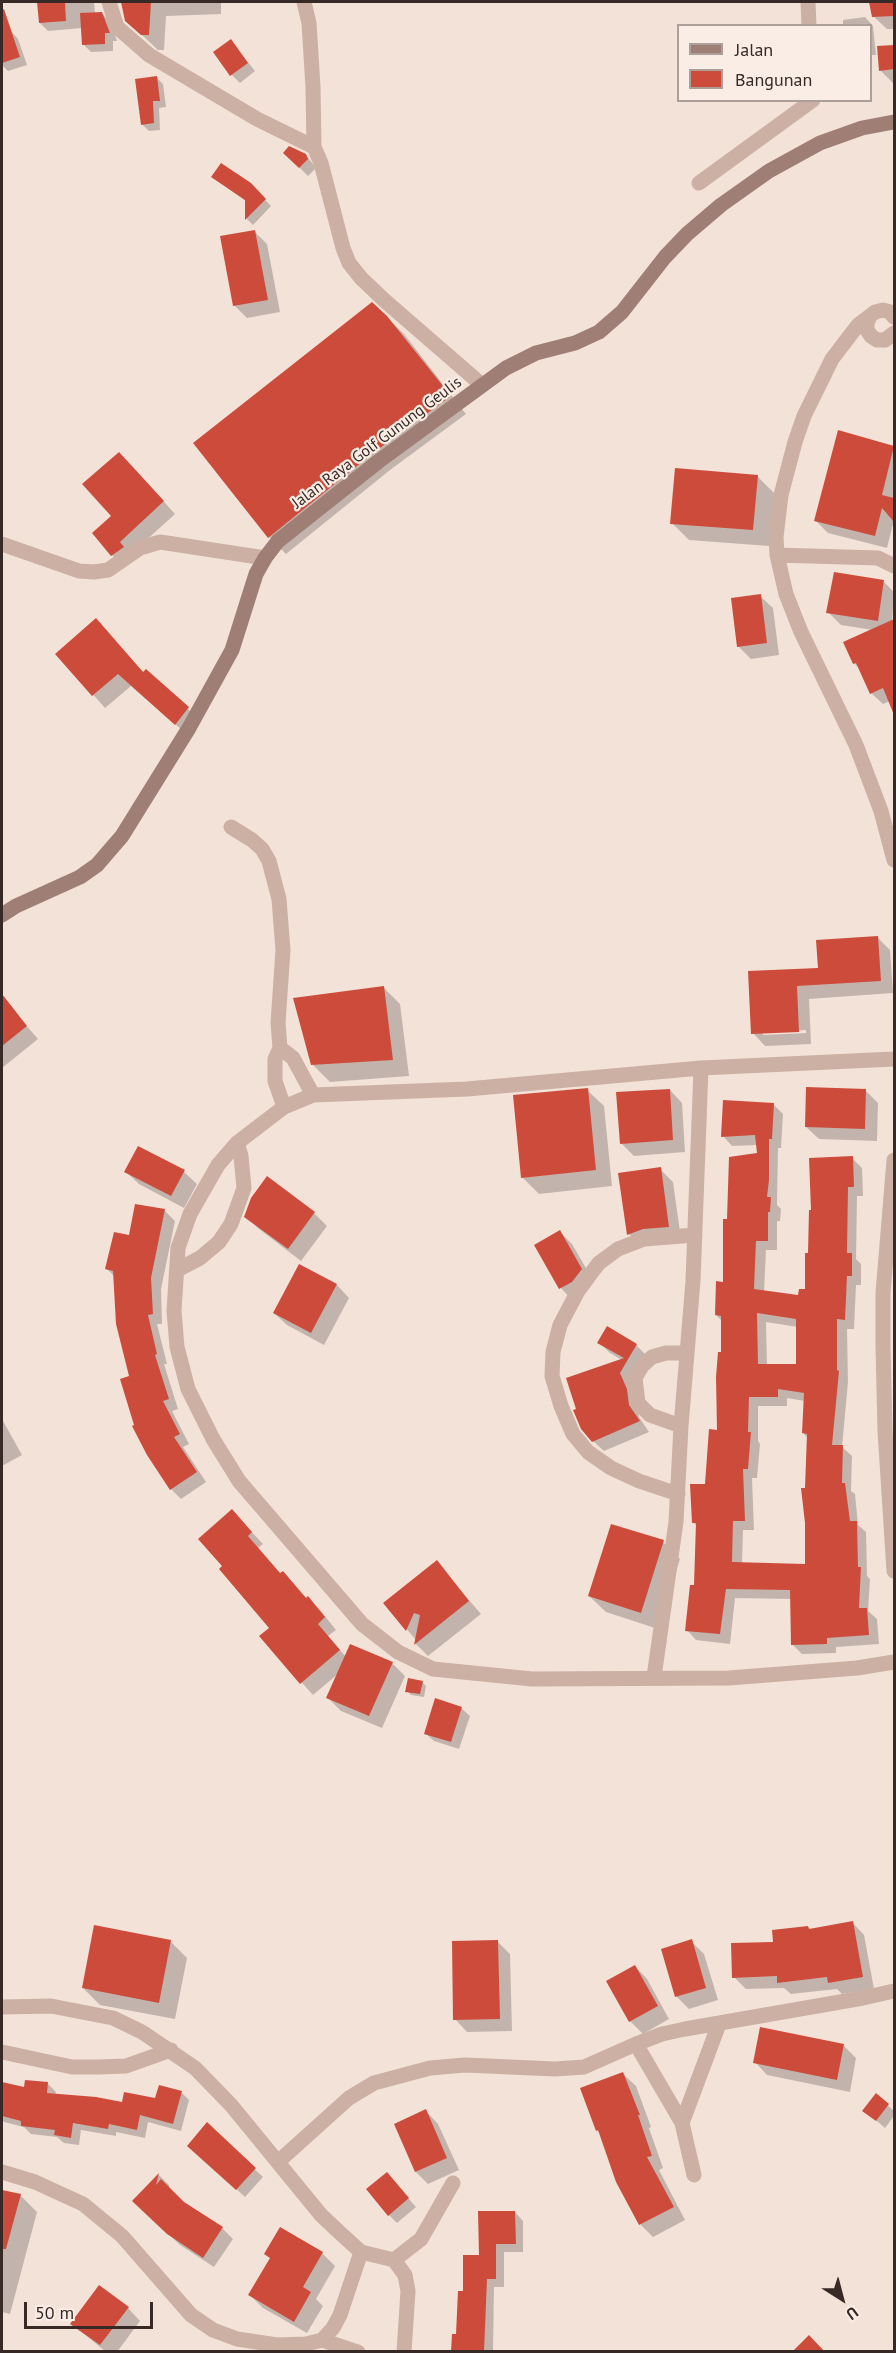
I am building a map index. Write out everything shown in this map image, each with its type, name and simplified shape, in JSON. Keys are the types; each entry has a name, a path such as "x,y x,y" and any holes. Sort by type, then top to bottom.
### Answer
{"main road":[{"name":"Jalan Raya Golf Gunung Geulis","path":"2,915 16,906 80,877 97,865 128,828 189,728 232,650 256,574 278,541 379,461 506,368 536,353 575,343 599,332 622,312 664,257 687,234 721,205 769,171 820,143 862,128 894,122"}],"street":[{"path":"109,2 117,27 149,55 256,119 314,147"},
{"path":"304,2 309,23 314,147 321,163 349,263 384,300 482,385"},
{"path":"808,2 809,24"},
{"path":"699,183 810,102"},
{"path":"893,311 875,312 858,325 838,350 804,416 781,495 777,517 777,555 786,594 801,632 856,745 881,811 894,861"},
{"path":"870,316 867,330 871,336 878,340 885,340 894,333"},
{"path":"2,544 79,570 94,572 108,570 140,548 160,542 265,558"},
{"path":"777,555 878,558 894,566"},
{"path":"231,827 262,849 268,861 279,899 283,950 278,1023 280,1048 275,1059 275,1081 284,1107"},
{"path":"280,1048 294,1058 313,1095"},
{"path":"894,1059 701,1068 508,1086 313,1095 284,1107 237,1143 218,1165 190,1214 178,1248 174,1311 177,1347 188,1389 239,1481 362,1624 398,1652 433,1669 532,1679 729,1678 857,1668 894,1662"},
{"path":"654,1677 676,1522 686,1353 693,1281 701,1068"},
{"path":"177,1270 200,1258 219,1242 231,1224 244,1188 241,1156 237,1143"},
{"path":"894,1160 883,1293 885,1431 894,1571"},
{"path":"678,1494 639,1481 611,1468 588,1452 573,1434 561,1406 552,1376 553,1352 560,1325 569,1307 579,1289 599,1263 618,1249 644,1239 695,1235"},
{"path":"681,1426 650,1415 638,1403 635,1378 642,1366 652,1358 666,1353 686,1353"},
{"path":"279,2161 349,2098 374,2082 430,2068 465,2065 555,2069 584,2067 662,2034 894,1991"},
{"path":"2,2007 51,2006 112,2018 142,2032 195,2068 224,2097 279,2161 321,2215 361,2252 394,2260 405,2275 408,2290 404,2352"},
{"path":"682,2123 718,2024"},
{"path":"636,2044 682,2123 694,2175"},
{"path":"2,2052 72,2067 99,2067 126,2066 171,2050"},
{"path":"2,2172 35,2181 83,2204 122,2236 191,2315 213,2330 237,2339 277,2345 306,2344 322,2340 358,2352"},
{"path":"394,2260 421,2239 453,2183"},
{"path":"322,2340 333,2328 340,2315 361,2252"}],"building":[{"path":"37,2 65,2 66,21 39,23"},
{"path":"121,2 151,2 149,35 141,35 125,21"},
{"path":"869,2 894,2 894,16 872,17"},
{"path":"4,9 20,57 2,63 2,10"},
{"path":"102,12 110,33 105,33 105,44 82,45 80,13"},
{"path":"231,39 248,63 230,76 213,52"},
{"path":"894,45 894,69 879,71 877,46"},
{"path":"157,76 160,101 153,101 154,123 141,125 135,79"},
{"path":"289,146 306,154 308,159 299,168 283,153"},
{"path":"221,163 251,183 266,199 245,220 245,200 211,177"},
{"path":"255,230 268,300 233,306 220,236"},
{"path":"372,302 387,316 451,396 373,453 268,538 193,443"},
{"path":"838,430 894,446 882,495 894,498 894,522 882,508 875,536 814,521"},
{"path":"119,452 164,501 120,542 124,547 111,556 92,533 111,516 82,484"},
{"path":"675,468 758,475 753,530 670,524"},
{"path":"834,572 884,580 878,621 826,613"},
{"path":"761,594 767,643 737,647 731,598"},
{"path":"96,618 143,672 146,669 189,707 175,725 118,674 92,696 55,654"},
{"path":"894,619 894,715 883,688 870,694 856,663 853,664 843,642"},
{"path":"878,936 881,981 797,986 799,1032 751,1034 748,971 818,968 816,940"},
{"path":"384,986 393,1060 311,1065 293,998"},
{"path":"2,994 27,1026 2,1046"},
{"path":"806,1087 866,1089 865,1129 805,1127"},
{"path":"588,1088 596,1170 521,1178 513,1095"},
{"path":"670,1089 673,1140 620,1144 616,1092"},
{"path":"723,1100 774,1103 772,1139 769,1139 767,1197 771,1197 770,1212 768,1212 768,1241 756,1241 754,1289 798,1295 799,1289 805,1289 805,1253 808,1253 809,1210 811,1210 809,1158 853,1156 854,1187 848,1187 847,1253 852,1253 852,1276 847,1276 845,1320 837,1319 837,1370 839,1371 832,1445 843,1445 842,1483 845,1483 850,1521 857,1521 858,1567 861,1567 859,1608 867,1608 869,1635 827,1638 827,1644 791,1645 790,1590 726,1589 720,1634 685,1631 690,1585 694,1585 696,1523 692,1523 690,1484 705,1484 709,1429 717,1430 716,1377 718,1352 721,1352 721,1316 715,1315 716,1281 723,1282 723,1219 727,1219 729,1157 757,1153 755,1135 721,1137","holes":["757,1313 796,1319 796,1364 758,1364","778,1389 804,1393 802,1433 807,1434 805,1488 801,1488 805,1523 805,1564 732,1562 733,1521 745,1521 743,1469 748,1469 751,1432 748,1432 749,1397 778,1397"]},
{"path":"138,1146 185,1170 171,1196 124,1172"},
{"path":"661,1167 669,1227 643,1229 627,1235 618,1173"},
{"path":"267,1176 315,1212 288,1249 244,1217 251,1198"},
{"path":"135,1204 165,1209 151,1278 153,1314 148,1315 157,1354 155,1355 169,1399 163,1401 180,1434 174,1437 197,1472 170,1490 147,1455 132,1426 134,1425 120,1379 129,1376 116,1324 113,1271 105,1269 114,1232 129,1235"},
{"path":"560,1230 582,1269 572,1282 559,1289 534,1245"},
{"path":"299,1264 337,1284 311,1333 273,1313"},
{"path":"607,1326 637,1344 620,1373 627,1389 629,1405 640,1421 592,1442 581,1429 573,1410 576,1409 566,1378 624,1358 597,1343"},
{"path":"232,1509 252,1532 248,1536 280,1573 283,1571 325,1617 318,1624 340,1650 300,1684 259,1636 269,1628 219,1569 222,1566 198,1539"},
{"path":"611,1524 664,1540 641,1613 588,1596"},
{"path":"437,1560 469,1601 414,1645 420,1615 414,1613 406,1631 383,1603"},
{"path":"350,1644 393,1662 369,1716 326,1698"},
{"path":"408,1678 423,1681 420,1694 405,1692"},
{"path":"435,1698 462,1707 451,1742 424,1734"},
{"path":"853,1921 863,1977 828,1983 827,1977 777,1983 777,1976 732,1978 731,1943 773,1942 772,1930 808,1926 809,1929"},
{"path":"94,1925 171,1940 159,2003 82,1988"},
{"path":"692,1939 706,1988 675,1997 661,1949"},
{"path":"498,1940 500,2019 453,2020 452,1941"},
{"path":"635,1965 658,2006 629,2022 606,1981"},
{"path":"760,2027 844,2044 837,2080 753,2063"},
{"path":"623,2072 640,2115 638,2115 652,2156 647,2157 674,2207 639,2225 616,2182 580,2088"},
{"path":"25,2080 48,2082 47,2093 96,2097 122,2102 124,2092 155,2098 159,2085 182,2091 173,2124 140,2115 137,2130 109,2124 108,2129 73,2123 71,2138 54,2135 55,2130 21,2126 21,2121 2,2116 2,2082 24,2087"},
{"path":"876,2093 889,2104 876,2121 862,2111"},
{"path":"426,2109 447,2158 415,2172 394,2124"},
{"path":"207,2122 256,2168 236,2190 187,2146"},
{"path":"387,2172 409,2198 388,2216 366,2189"},
{"path":"159,2173 156,2185 161,2179 184,2202 223,2227 203,2258 167,2234 132,2201"},
{"path":"2,2190 21,2194 6,2249 2,2249"},
{"path":"478,2211 515,2211 516,2244 496,2244 496,2279 487,2279 484,2352 451,2352 452,2334 456,2334 458,2291 463,2291 463,2255 479,2255"},
{"path":"280,2227 323,2252 303,2287 311,2292 294,2322 248,2295 270,2258 264,2254"},
{"path":"99,2285 129,2307 100,2345 70,2324"},
{"path":"809,2335 825,2352 792,2352"}]}
